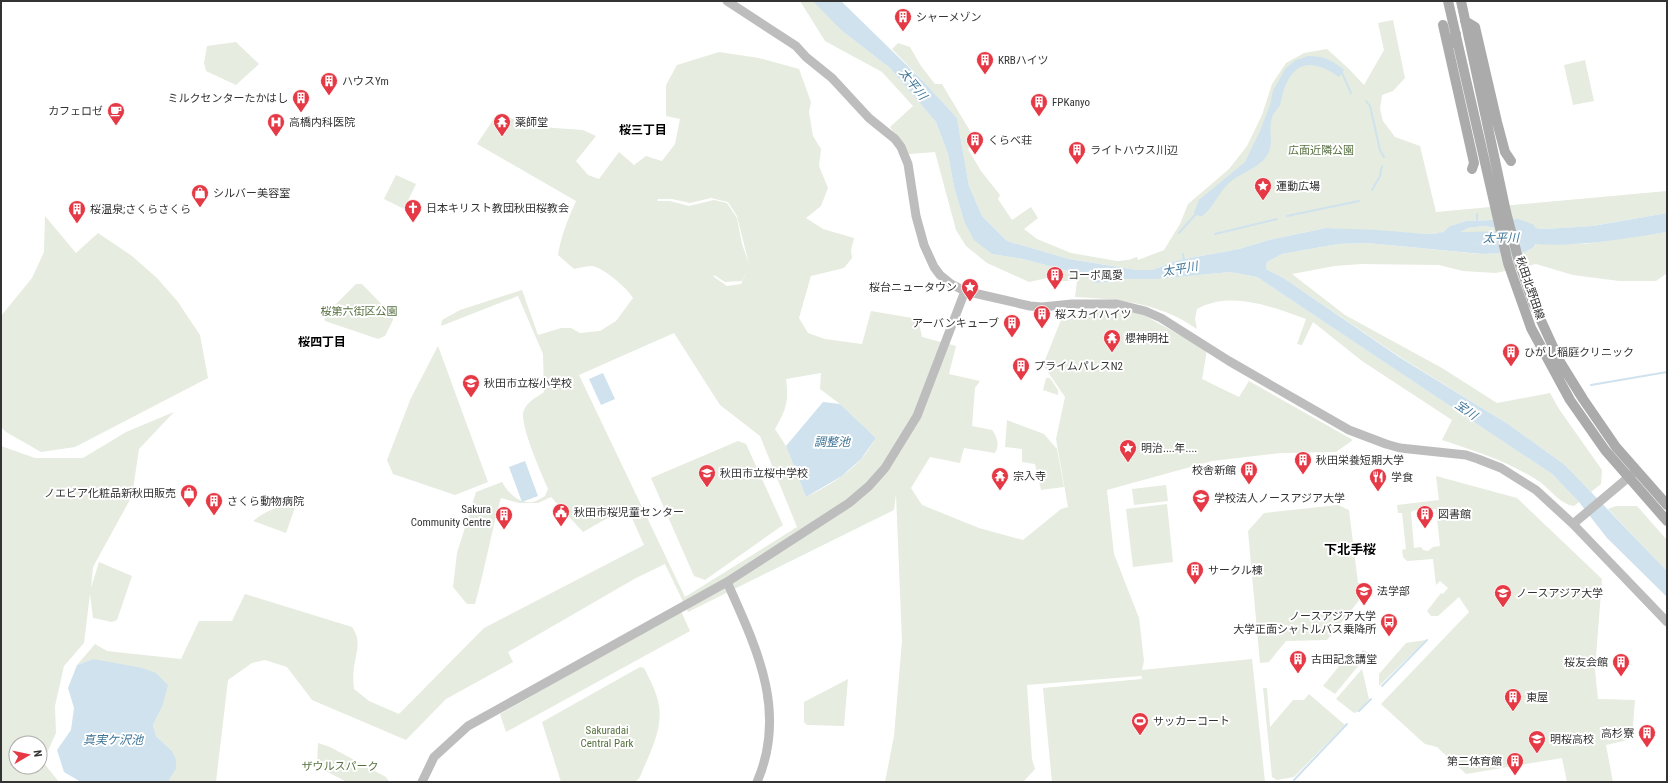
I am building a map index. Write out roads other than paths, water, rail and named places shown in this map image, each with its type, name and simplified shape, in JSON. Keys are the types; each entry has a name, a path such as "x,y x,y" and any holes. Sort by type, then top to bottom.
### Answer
{"main road":[{"name":"秋田北野田線","path":"1448,1 1508,263 1531,328 1551,368 1574,406 1604,450 1667,521"},
{"name":"秋田北野田線","path":"1461,1 1506,212 1519,262 1533,303 1560,362 1583,399 1616,447 1667,505"},
{"path":"1465,21 1476,27 1497,122 1505,152 1511,161"},
{"path":"1442,25 1474,163 1472,169"},
{"path":"1448,47 1456,34"}],"street":[{"path":"727,1 796,46 806,57 832,78 869,118 895,139 905,154 908,164 916,216 928,255 940,275 951,284 965,290 1030,306 1042,307 1072,304 1117,304 1130,306 1145,311 1161,318 1229,361 1349,430 1400,448 1466,455 1501,468 1536,490 1573,524 1667,622"},
{"path":"422,782 434,757 468,726 727,582 849,503 869,486 885,468 917,416 965,290"},
{"path":"1573,524 1636,471"},
{"path":"727,582 757,651 766,680 770,703 768,745 764,766 757,782"}],"water":[{"name":"宝川","path":"813,1 841,1 924,82 957,118 969,186 982,216 1007,241 1069,259 1137,270 1152,270 1179,260 1239,249 1269,240 1326,228 1426,234 1442,233 1450,226 1466,221 1519,219 1534,225 1535,228 1544,229 1593,226 1667,213 1667,232 1618,240 1552,245 1535,244 1534,247 1526,252 1482,254 1367,243 1338,244 1282,254 1267,262 1266,269 1285,279 1399,357 1508,424 1565,465 1667,571 1667,597 1607,538 1579,502 1552,474 1257,277 1230,272 1157,279 1124,279 1115,282 1094,283 1084,275 1023,259 992,254 974,240 964,221 954,187 948,154 936,122 890,68 841,30","holes":["1484,226 1524,233 1526,244 1481,245 1460,243 1457,234 1468,228"]},
{"path":"1308,56 1328,59 1344,70 1339,77 1324,68 1310,65 1303,66 1291,75 1283,92 1280,105 1274,113 1271,122 1271,145 1268,154 1255,167 1229,183 1202,216 1195,215 1194,213 1199,200 1245,162 1260,131 1270,105 1273,91 1285,69 1296,60"},
{"path":"603,373 615,399 601,405 589,379"},
{"name":"調整池","path":"823,402 840,404 876,438 861,459 842,476 806,497 786,446"},
{"path":"525,461 538,496 522,502 509,467"},
{"name":"真実ケ沢池","path":"93,659 142,668 156,673 168,685 162,707 153,725 156,736 172,751 176,760 176,769 168,782 81,782 64,772 57,750 71,730 74,708 68,688 77,665"}],"waterway":[{"path":"1342,73 1351,93"},
{"path":"1366,101 1370,106 1380,150 1384,157"},
{"path":"1372,190 1380,176 1382,166"},
{"path":"1287,216 1359,201"},
{"path":"1477,214 1477,220"},
{"path":"1179,233 1195,215"},
{"path":"1215,234 1277,219"},
{"name":"太平川","path":"1441,239 1541,237"},
{"path":"1183,254 1184,261"},
{"path":"1591,385 1667,372"},
{"path":"1382,686 1427,640"},
{"path":"1359,711 1371,699"},
{"path":"1294,780 1347,724"}],"place":[{"name":"シャーメゾン","path":"903,32"},
{"name":"KRBハイツ","path":"985,75"},
{"name":"ハウスYm","path":"329,96"},
{"name":"ミルクセンターたかはし","path":"301,113"},
{"name":"FPKanyo","path":"1039,117"},
{"name":"カフェロゼ","path":"116,126"},
{"name":"高橋内科医院","path":"276,137"},
{"name":"薬師堂","path":"502,137"},
{"name":"くらべ荘","path":"975,155"},
{"name":"ライトハウス川辺","path":"1077,165"},
{"name":"運動広場","path":"1263,201"},
{"name":"シルバー美容室","path":"200,208"},
{"name":"日本キリスト教団秋田桜教会","path":"413,223"},
{"name":"桜温泉;さくらさくら","path":"77,224"},
{"name":"コーポ風愛","path":"1055,290"},
{"name":"桜台ニュータウン","path":"970,302"},
{"name":"桜スカイハイツ","path":"1042,329"},
{"name":"アーバンキューブ","path":"1012,338"},
{"name":"櫻神明社","path":"1112,353"},
{"name":"ひがし稲庭クリニック","path":"1511,367"},
{"name":"プライムパレスN2","path":"1021,381"},
{"name":"秋田市立桜小学校","path":"471,398"},
{"name":"明治....年....","path":"1128,463"},
{"name":"秋田栄養短期大学","path":"1303,475"},
{"name":"校舎新館","path":"1249,485"},
{"name":"秋田市立桜中学校","path":"707,488"},
{"name":"宗入寺","path":"1000,491"},
{"name":"学食","path":"1378,492"},
{"name":"ノエビア化粧品新秋田販売","path":"189,508"},
{"name":"学校法人ノースアジア大学","path":"1201,513"},
{"name":"さくら動物病院","path":"214,516"},
{"name":"秋田市桜児童センター","path":"561,527"},
{"name":"図書館","path":"1425,529"},
{"name":"Sakura Community Centre","path":"504,530"},
{"name":"サークル棟","path":"1195,585"},
{"name":"法学部","path":"1364,606"},
{"name":"ノースアジア大学","path":"1503,608"},
{"name":"ノースアジア大学 大学正面シャトルバス乗降所","path":"1389,637"},
{"name":"古田記念講堂","path":"1298,674"},
{"name":"桜友会館","path":"1621,677"},
{"name":"東屋","path":"1513,712"},
{"name":"サッカーコート","path":"1140,736"},
{"name":"高杉寮","path":"1647,748"},
{"name":"明桜高校","path":"1537,754"},
{"name":"第二体育館","path":"1515,776"}],"district":[{"name":"桜三丁目","path":"643,130"},
{"name":"桜四丁目","path":"322,342"},
{"name":"下北手桜","path":"1350,549"}],"park label":[{"name":"広面近隣公園","path":"1321,150"},
{"name":"桜第六街区公園","path":"359,311"},
{"name":"Sakuradai Central Park","path":"607,736"},
{"name":"ザウルスパーク","path":"340,766"}]}
